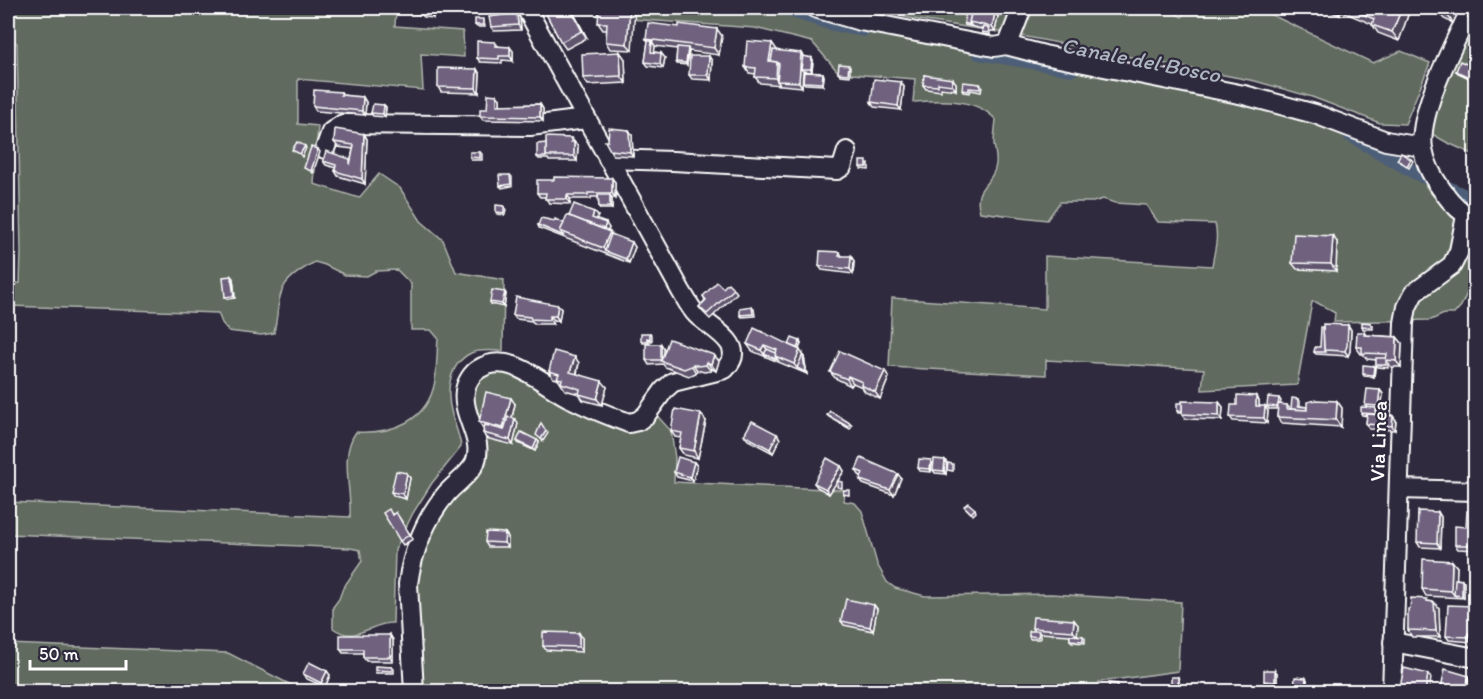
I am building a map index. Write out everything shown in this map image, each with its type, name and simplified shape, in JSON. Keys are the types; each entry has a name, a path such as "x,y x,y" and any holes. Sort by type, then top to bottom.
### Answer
{"street":[{"path":"414,692 408,584 410,569 418,544 436,507 475,461 476,440 467,415 465,391 475,372 483,366 496,364 521,368 569,398 629,423 638,421 646,415 664,390 673,382 726,369 731,363 733,354 724,336 696,314 689,303 526,8"},
{"path":"815,8 860,21 994,47 1006,45 1044,55 1244,94 1315,114 1386,141 1422,147"},
{"path":"1006,45 1022,8"},
{"path":"1471,8 1427,110 1422,147 1426,165 1433,177 1448,198 1471,219"},
{"path":"326,149 331,132 343,124 530,126 586,120"},
{"path":"608,159 837,170 842,167 847,150"},
{"name":"Via Linea","path":"1392,692 1404,323 1407,307 1414,293 1452,264 1471,219"},
{"path":"1399,489 1476,491"},
{"path":"1394,642 1476,658"}],"green space":[{"path":"8,8 396,8 395,26 463,31 464,57 421,54 423,90 298,79 298,124 318,126 314,184 359,198 379,174 400,188 421,221 443,240 456,272 504,280 503,351 471,353 463,358 453,372 449,398 461,447 432,483 413,513 395,550 393,623 356,634 341,633 333,628 333,607 362,561 360,550 8,534 8,502 350,517 347,462 351,441 356,432 383,430 407,422 425,406 435,381 438,338 431,330 411,330 411,284 397,270 376,271 367,276 345,275 315,262 286,283 280,298 274,333 261,335 228,331 218,313 8,306 8,284 20,283 21,252 17,43 8,41"},
{"path":"640,8 793,8 835,21 1250,100 1360,137 1374,153 1423,181 1445,208 1475,226 1475,276 1461,306 1454,314 1444,314 1431,320 1334,322 1335,313 1312,302 1297,385 1202,390 1204,369 1046,360 1046,375 889,367 892,298 1045,309 1045,256 1212,266 1216,240 1215,224 1158,222 1146,205 1115,203 1103,199 1093,202 1060,202 1047,220 980,212 979,196 994,171 996,162 994,144 996,120 978,107 957,102 913,102 915,79 839,73 812,42 755,28 630,19"},
{"path":"861,8 1165,8 1182,17 1188,8 1257,8 1373,63 1401,51 1430,63 1405,124 1380,123 1312,97 1255,81 1006,33 919,20"},
{"path":"1475,14 1475,155 1427,131"},
{"path":"486,370 513,374 608,420 651,409 671,431 675,458 674,482 845,490 844,501 855,503 862,511 877,564 887,582 895,588 925,596 1051,594 1181,602 1178,671 1099,682 1098,692 416,691 412,602 419,544 473,464 467,393"},
{"path":"8,644 228,653 303,691 8,691"}],"building":[{"path":"398,8 430,8 430,13 421,13 421,9"},
{"path":"445,8 460,8 460,12 445,11"},
{"path":"543,8 570,8 582,31 561,42"},
{"path":"599,8 630,8 627,44 606,42 607,23 598,23"},
{"path":"972,8 995,13 992,27 969,22"},
{"path":"1348,8 1402,8 1392,32 1372,25 1374,19"},
{"path":"1442,8 1452,8 1448,16 1439,13"},
{"path":"1472,8 1476,8 1476,20 1468,17"},
{"path":"966,9 972,10 969,22 971,25 964,23"},
{"path":"517,13 518,25 491,27 489,17"},
{"path":"475,19 483,19 483,25 475,25"},
{"path":"648,23 717,29 714,48 646,39"},
{"path":"983,27 989,28 988,33 982,32"},
{"path":"477,41 495,42 495,46 510,47 510,56 499,56 499,59 477,58"},
{"path":"648,41 652,41 651,52 661,53 660,64 645,62"},
{"path":"747,41 772,43 769,61 777,62 776,78 755,77 756,68 745,67"},
{"path":"677,47 688,48 686,63 676,62"},
{"path":"773,50 801,53 799,82 777,81 779,64 771,61"},
{"path":"620,52 621,76 583,78 582,54"},
{"path":"690,56 709,56 708,75 689,75"},
{"path":"803,56 812,58 811,69 801,69"},
{"path":"1460,61 1473,67 1469,77 1456,71"},
{"path":"839,64 849,65 848,74 838,73"},
{"path":"438,68 477,69 476,88 438,87"},
{"path":"804,72 823,73 822,83 803,82"},
{"path":"924,75 953,79 952,85 938,83 938,86 923,85"},
{"path":"874,79 901,82 898,106 871,102"},
{"path":"963,82 980,84 980,89 962,90"},
{"path":"314,90 341,92 341,95 363,97 362,111 313,106"},
{"path":"488,94 497,95 497,105 540,104 540,117 480,116 480,109 487,109"},
{"path":"373,104 384,105 383,114 371,113"},
{"path":"609,128 629,130 630,152 610,150 605,141 608,141"},
{"path":"335,129 364,134 362,179 335,171 336,165 323,161 326,151 350,159 350,165 354,145 334,142"},
{"path":"546,137 571,138 571,142 574,142 574,156 546,156"},
{"path":"297,142 305,146 300,154 292,150"},
{"path":"546,143 546,157 537,157 537,144"},
{"path":"311,147 318,149 311,171 304,168"},
{"path":"470,152 480,152 480,158 470,157"},
{"path":"1401,153 1411,159 1407,166 1397,160"},
{"path":"860,161 867,161 867,167 860,167"},
{"path":"499,175 510,175 511,184 500,186"},
{"path":"554,177 612,178 612,193 588,193 588,195 567,195 567,199 545,199 546,193 537,193 537,180 554,180"},
{"path":"598,195 610,195 610,207 599,207"},
{"path":"574,204 594,212 592,218 606,223 604,229 569,216"},
{"path":"496,205 504,206 504,213 496,212"},
{"path":"567,215 610,232 603,248 560,231"},
{"path":"541,218 555,221 555,219 564,223 560,231 564,236 538,225"},
{"path":"611,234 632,242 626,259 605,251"},
{"path":"1294,234 1333,236 1331,264 1292,263"},
{"path":"820,251 840,252 839,256 851,256 850,269 819,266"},
{"path":"231,276 234,296 225,297 223,277"},
{"path":"717,282 723,288 728,283 734,289 707,314 699,307 706,300 703,296"},
{"path":"492,290 505,292 502,304 490,302"},
{"path":"516,297 558,305 556,316 550,316 550,320 513,315"},
{"path":"752,306 753,314 740,315 740,308"},
{"path":"1362,322 1371,323 1371,327 1362,326"},
{"path":"1323,324 1348,325 1345,351 1324,350"},
{"path":"1321,327 1323,327 1325,352 1314,352 1315,347 1320,347"},
{"path":"754,328 800,350 794,364 775,356 777,350 764,345 761,350 747,344"},
{"path":"1357,332 1364,332 1364,335 1397,337 1396,361 1386,360 1387,354 1362,353 1362,347 1356,347"},
{"path":"641,333 650,333 650,339 641,341"},
{"path":"792,338 800,341 797,348 789,345"},
{"path":"669,339 714,355 711,364 707,362 706,365 699,366 693,364 684,369 661,361"},
{"path":"646,344 661,344 661,360 646,360"},
{"path":"767,349 776,353 778,360 764,354"},
{"path":"554,351 575,357 570,372 602,381 597,399 579,394 580,389 561,383 562,379 557,378 559,374 549,371"},
{"path":"840,351 885,371 875,392 861,385 862,382 830,372"},
{"path":"803,354 805,372 797,368"},
{"path":"1376,358 1386,358 1386,365 1376,365"},
{"path":"1470,360 1476,362 1475,368 1468,366"},
{"path":"1363,365 1374,366 1373,375 1363,374"},
{"path":"1367,389 1380,390 1378,406 1365,405"},
{"path":"486,392 511,398 503,428 479,422"},
{"path":"1237,395 1256,396 1256,406 1265,406 1264,418 1230,417 1231,405 1237,405"},
{"path":"1268,397 1279,398 1278,407 1267,406"},
{"path":"1292,398 1298,399 1298,406 1307,407 1307,410 1291,409"},
{"path":"1182,401 1219,402 1219,416 1182,414"},
{"path":"1337,401 1336,420 1277,417 1278,404 1287,405 1287,409 1307,410 1307,402"},
{"path":"1177,403 1182,403 1182,411 1177,411"},
{"path":"1361,407 1376,408 1376,414 1361,413"},
{"path":"675,409 701,414 694,451 679,448 682,433 671,431"},
{"path":"830,411 850,423 848,427 827,415"},
{"path":"1367,414 1393,416 1392,426 1366,424"},
{"path":"508,417 515,419 510,440 483,433 485,425 504,430"},
{"path":"752,421 777,434 770,449 744,435"},
{"path":"541,423 546,431 541,439 536,435"},
{"path":"521,432 537,440 533,449 517,441"},
{"path":"678,457 694,462 690,477 674,472"},
{"path":"827,458 841,466 826,489 814,483"},
{"path":"861,458 898,474 890,490 860,480 863,473 856,470"},
{"path":"919,459 931,460 930,469 918,468"},
{"path":"934,459 945,460 944,471 933,470"},
{"path":"948,463 953,464 953,471 947,470"},
{"path":"396,471 407,473 403,494 391,492"},
{"path":"838,481 842,482 842,488 837,487"},
{"path":"844,490 849,490 849,495 843,494"},
{"path":"968,503 975,509 971,513 964,506"},
{"path":"389,509 392,515 396,512 409,535 400,541 383,513"},
{"path":"1418,511 1438,512 1437,543 1417,542"},
{"path":"1467,511 1476,511 1476,545 1455,545 1455,526 1466,527"},
{"path":"486,532 505,533 504,543 485,542"},
{"path":"1473,554 1476,554 1476,590 1471,590"},
{"path":"1423,559 1452,561 1451,591 1422,589"},
{"path":"1455,579 1462,580 1462,596 1454,595"},
{"path":"1411,598 1434,602 1436,631 1408,630 1408,609 1410,609"},
{"path":"846,599 874,605 870,627 841,621"},
{"path":"1474,603 1476,604 1476,634 1468,633 1468,637 1446,636 1448,605 1474,606"},
{"path":"1033,617 1074,620 1073,631 1032,628"},
{"path":"1029,631 1039,631 1038,637 1029,636"},
{"path":"543,632 579,633 579,647 543,646"},
{"path":"340,635 390,635 390,657 363,657 363,649 340,649"},
{"path":"1070,635 1083,636 1083,641 1070,640"},
{"path":"309,662 327,671 321,683 303,674"},
{"path":"375,666 392,667 392,671 375,670"},
{"path":"1404,668 1428,674 1425,692 1399,692"},
{"path":"1445,669 1469,676 1465,692 1440,692"},
{"path":"1264,670 1275,670 1275,682 1264,681"},
{"path":"1171,677 1178,677 1178,688 1171,687"},
{"path":"1295,677 1306,678 1305,690 1294,689"},
{"path":"1109,683 1118,684 1117,692 1107,692"}],"waterway":[{"name":"Canale del Bosco","path":"783,8 833,24 863,30"},
{"name":"Canale del Bosco","path":"979,53 1072,69"},
{"name":"Canale del Bosco","path":"1350,135 1416,173 1476,201"}]}
